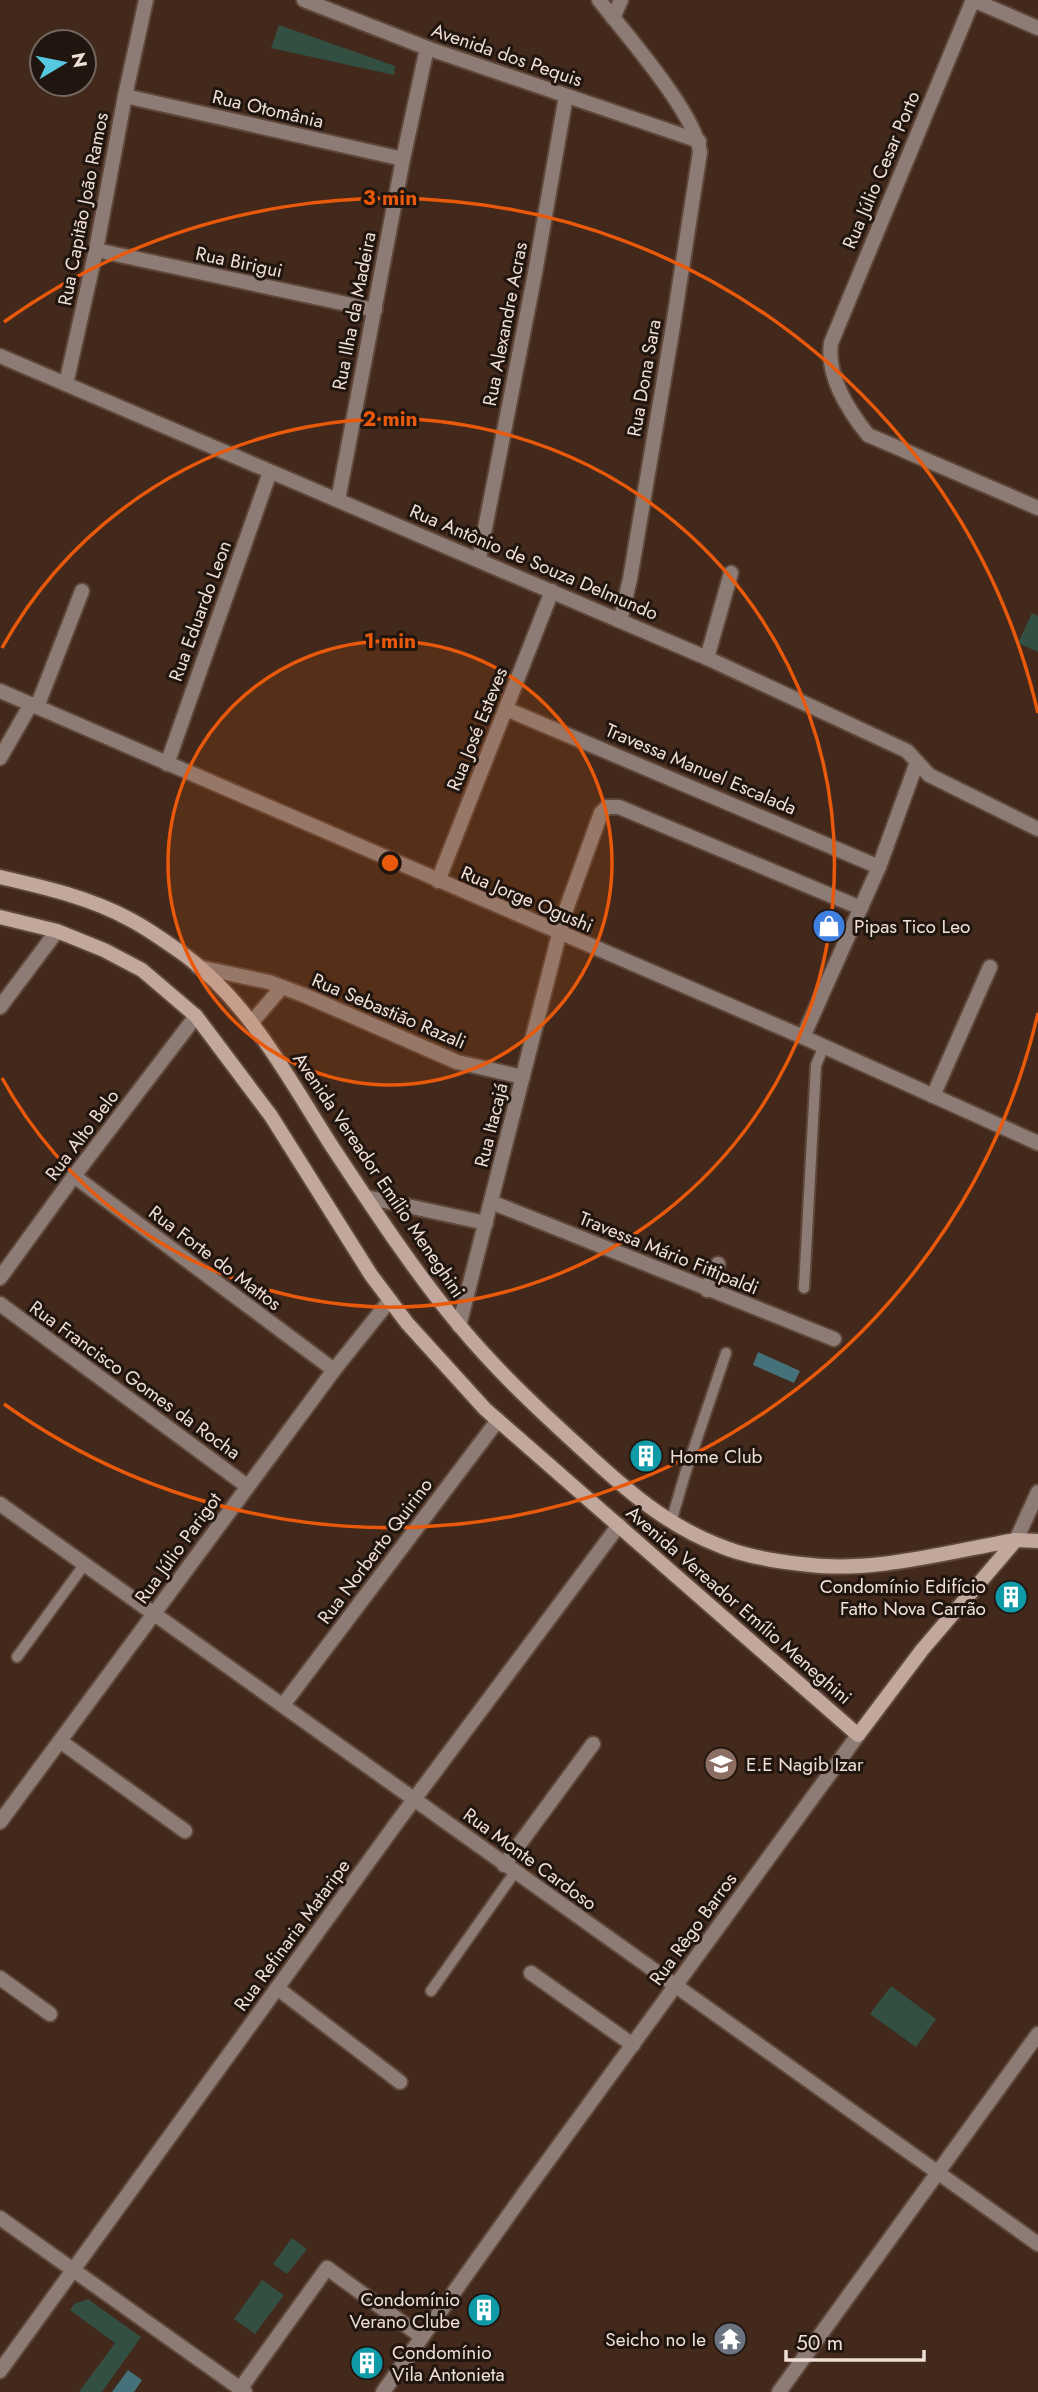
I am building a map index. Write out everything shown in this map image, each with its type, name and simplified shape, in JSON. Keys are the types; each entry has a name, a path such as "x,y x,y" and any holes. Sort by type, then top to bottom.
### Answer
{"main road":[{"name":"Avenida Vereador Emílio Meneghini","path":"0,877 76,898 131,920 188,958 228,995 251,1022 366,1197 460,1326 532,1404 644,1503 671,1522 719,1546 803,1565 867,1565 1016,1539 1038,1541"},
{"name":"Avenida Vereador Emílio Meneghini","path":"0,917 57,931 104,950 142,970 196,1016 271,1116 390,1300 407,1323 485,1409 858,1735"},
{"name":"Rua Rêgo Barros","path":"858,1735 922,1650 1016,1539"}],"street":[{"name":"Rua Capitão João Ramos","path":"66,384 146,0"},
{"name":"Avenida dos Pequis","path":"304,0 427,48 699,141"},
{"path":"599,0 685,113 699,141"},
{"path":"613,18 621,0"},
{"path":"973,0 1038,28"},
{"name":"Rua Júlio Cesar Porto","path":"973,0 835,331 829,356 843,397 868,435 1038,508"},
{"name":"Rua Ilha da Madeira","path":"338,500 403,159 427,48"},
{"name":"Rua Otomânia","path":"125,96 403,159"},
{"name":"Rua Alexandre Acras","path":"479,559 535,273 566,96"},
{"name":"Rua Dona Sara","path":"620,621 632,566 699,167 699,141"},
{"name":"Rua Birigui","path":"96,250 375,310"},
{"name":"Rua Antônio de Souza Delmundo","path":"0,356 707,658 907,751 929,775 1038,829"},
{"name":"Rua Eduardo Leon","path":"167,764 270,472"},
{"path":"707,658 731,573"},
{"path":"0,758 34,706 82,591"},
{"name":"Rua José Esteves","path":"438,881 552,591"},
{"name":"Rua Jorge Ogushi","path":"0,691 824,1046 1038,1143"},
{"name":"Travessa Manuel Escalada","path":"506,709 879,867"},
{"path":"803,1037 879,867 917,762"},
{"name":"Rua Itacajá","path":"460,1326 560,934 575,882 601,813 607,807 613,806 861,908"},
{"path":"0,1007 57,931"},
{"name":"Rua Sebastião Razali","path":"198,967 245,976 282,987 457,1062 523,1077"},
{"path":"933,1096 990,967"},
{"name":"Rua Sebastião Razali","path":"251,1022 282,987"},
{"name":"Rua Alto Belo","path":"0,1278 196,1016"},
{"name":"Rua Forte do Mattos","path":"74,1176 334,1370"},
{"path":"366,1197 486,1223"},
{"name":"Travessa Mário Fittipaldi","path":"491,1202 834,1339"},
{"path":"707,1290 718,1264"},
{"name":"Rua Júlio Parigot","path":"0,1822 247,1486 390,1300"},
{"name":"Rua Francisco Gomes da Rocha","path":"0,1304 247,1486"},
{"name":"Rua Norberto Quirino","path":"283,1705 498,1420"},
{"name":"Rua Rêgo Barros","path":"1016,1539 1038,1492"},
{"name":"Rua Monte Cardoso","path":"0,1504 1038,2244"},
{"name":"Rua Refinaria Mataripe","path":"0,2371 414,1799 619,1525"},
{"name":"Rua Rêgo Barros","path":"383,2392 858,1735"},
{"path":"60,1741 185,1831"},
{"path":"510,1868 593,1744"},
{"path":"531,1973 633,2045"},
{"path":"0,1978 50,2014"},
{"path":"276,1988 400,2081"},
{"path":"779,2392 1038,2034"},
{"path":"0,2218 242,2390 327,2268 422,2337"}],"lane":[{"path":"804,1288 816,1065 824,1046"},
{"path":"671,1522 726,1353"},
{"path":"17,1657 84,1565"},
{"path":"431,1991 510,1868"}],"green space":[{"path":"279,25 395,66 394,75 271,48"},
{"path":"1032,613 1038,616 1038,652 1018,643"},
{"path":"891,1986 936,2019 916,2047 870,2014"},
{"path":"292,2238 307,2249 287,2274 273,2264"},
{"path":"262,2280 284,2295 255,2334 234,2319"},
{"path":"88,2299 141,2337 102,2392 79,2392 115,2343 70,2310 74,2304"}],"water":[{"path":"758,1352 800,1371 794,1383 753,1365"},
{"path":"128,2370 142,2380 134,2392 112,2392"}],"place":[{"name":"Pipas Tico Leo","path":"829,926"},
{"name":"Home Club","path":"646,1456"},
{"name":"Condomínio Edifício Fatto Nova Carrão","path":"1011,1597"},
{"name":"E.E Nagib Izar","path":"721,1764"},
{"name":"Condomínio Verano Clube","path":"484,2310"},
{"name":"Seicho no Ie","path":"730,2339"},
{"name":"Condomínio Vila Antonieta","path":"367,2363"}]}
